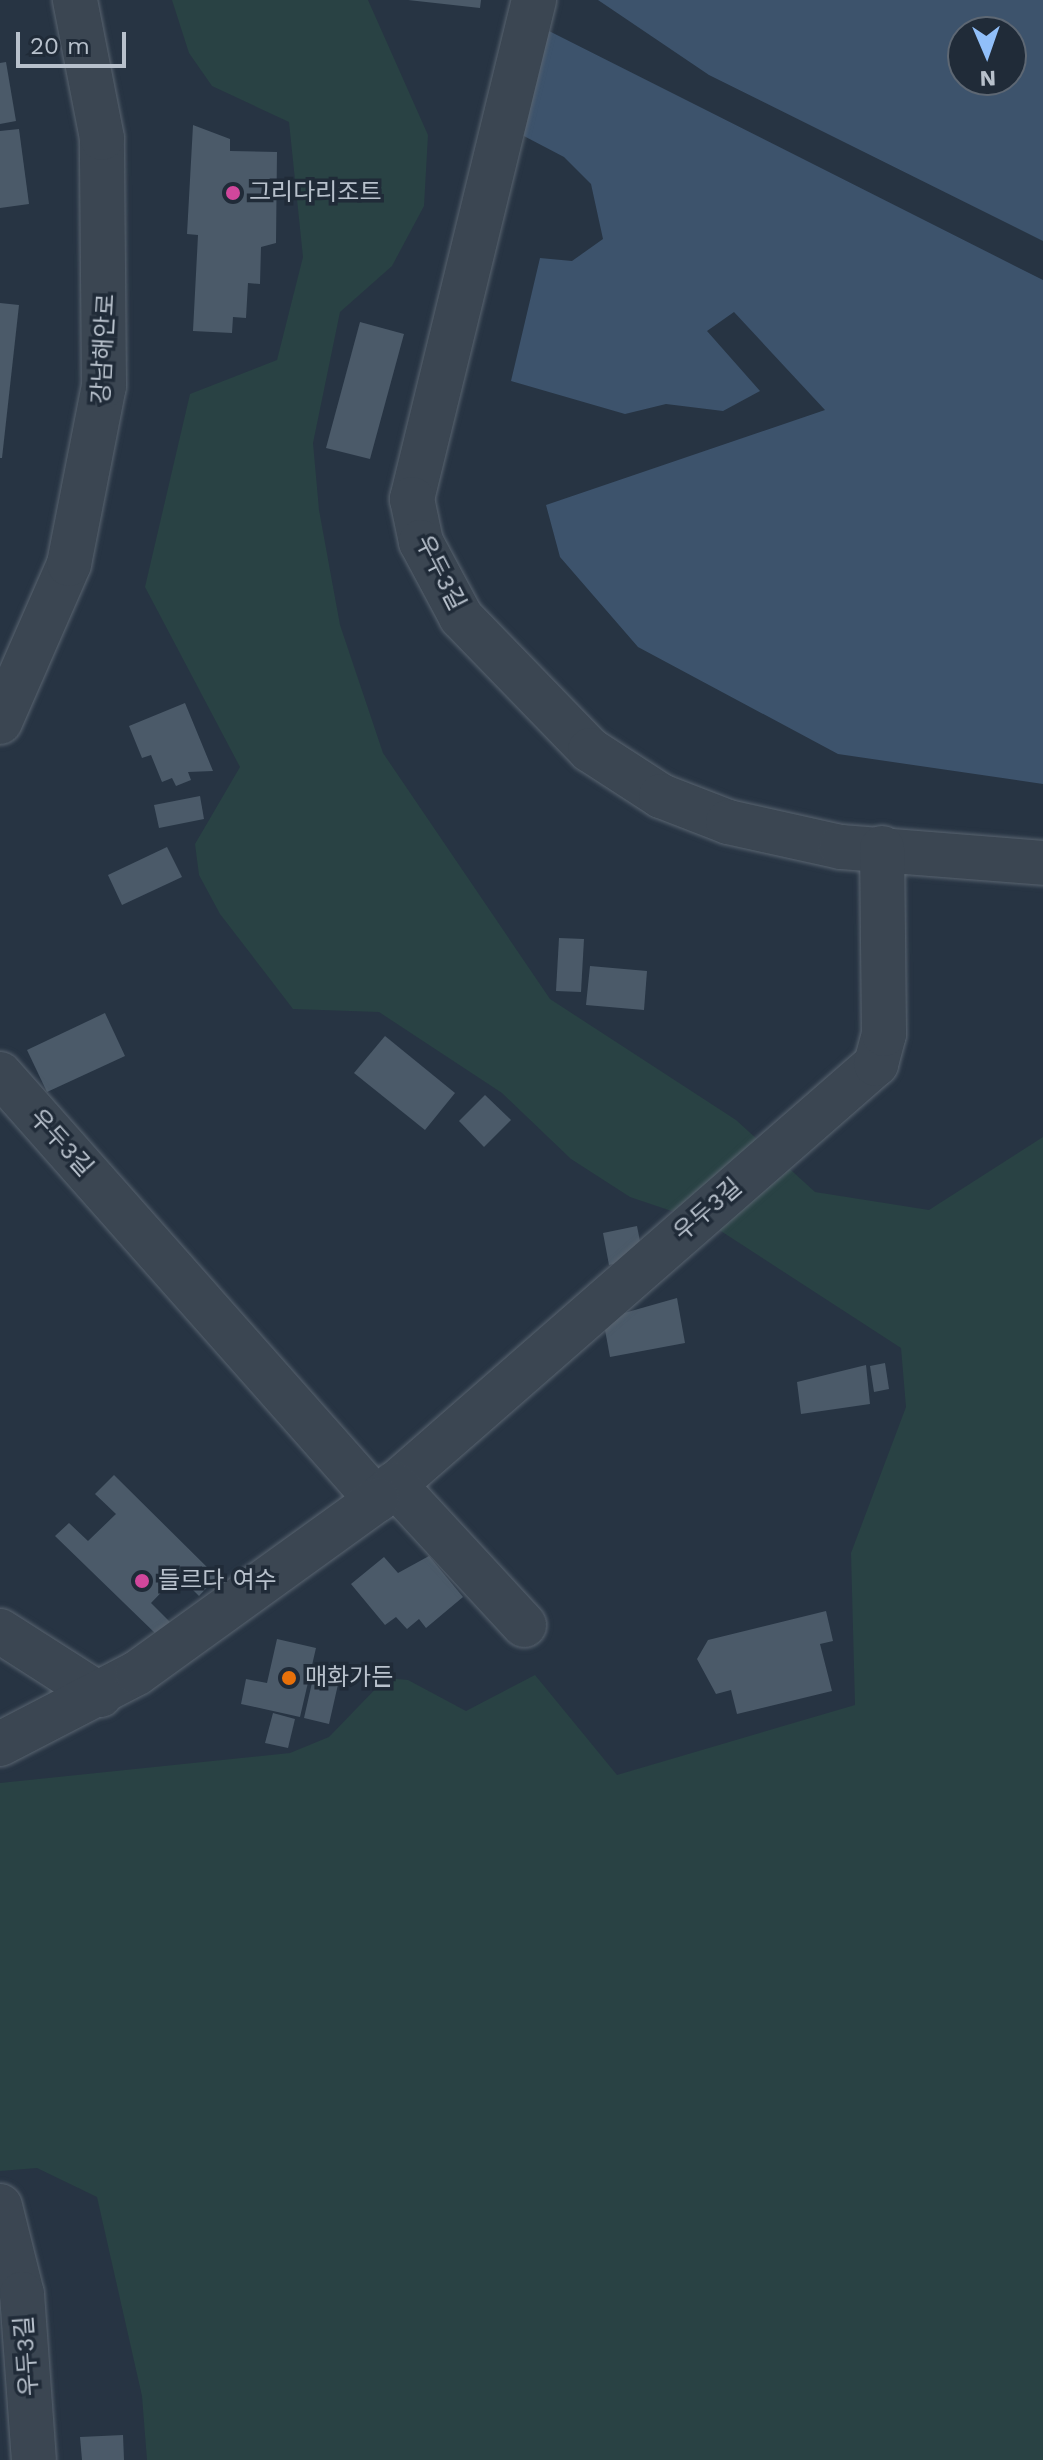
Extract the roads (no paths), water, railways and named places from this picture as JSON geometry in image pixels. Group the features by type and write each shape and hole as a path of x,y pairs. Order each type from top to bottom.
{"street":[{"name":"강남해안로","path":"6,696 69,564 104,386 105,176 75,0"},
{"name":"우두3길","path":"534,0 412,499 421,542 461,617 590,750 626,776 728,822 841,847 1043,863"},
{"name":"우두3길","path":"0,1744 100,1695 244,1601 386,1492 876,1064 884,1034 882,848"},
{"name":"우두3길","path":"0,1074 386,1492"},
{"path":"386,1492 524,1625"},
{"path":"0,1631 100,1695"},
{"name":"우두3길","path":"0,2206 22,2294 34,2460"}],"water":[{"path":"598,0 1043,0 1043,241 709,75"},
{"path":"549,31 1043,280 1043,784 838,754 638,647 560,557 546,505 825,410 734,312 707,331 760,391 723,411 666,404 625,414 511,381 540,258 572,261 603,239 591,184 564,157 522,135"}],"place":[{"name":"그리다리조트","path":"233,193"},
{"name":"들르다 여수","path":"142,1581"},
{"name":"매화가든","path":"289,1678"}]}
